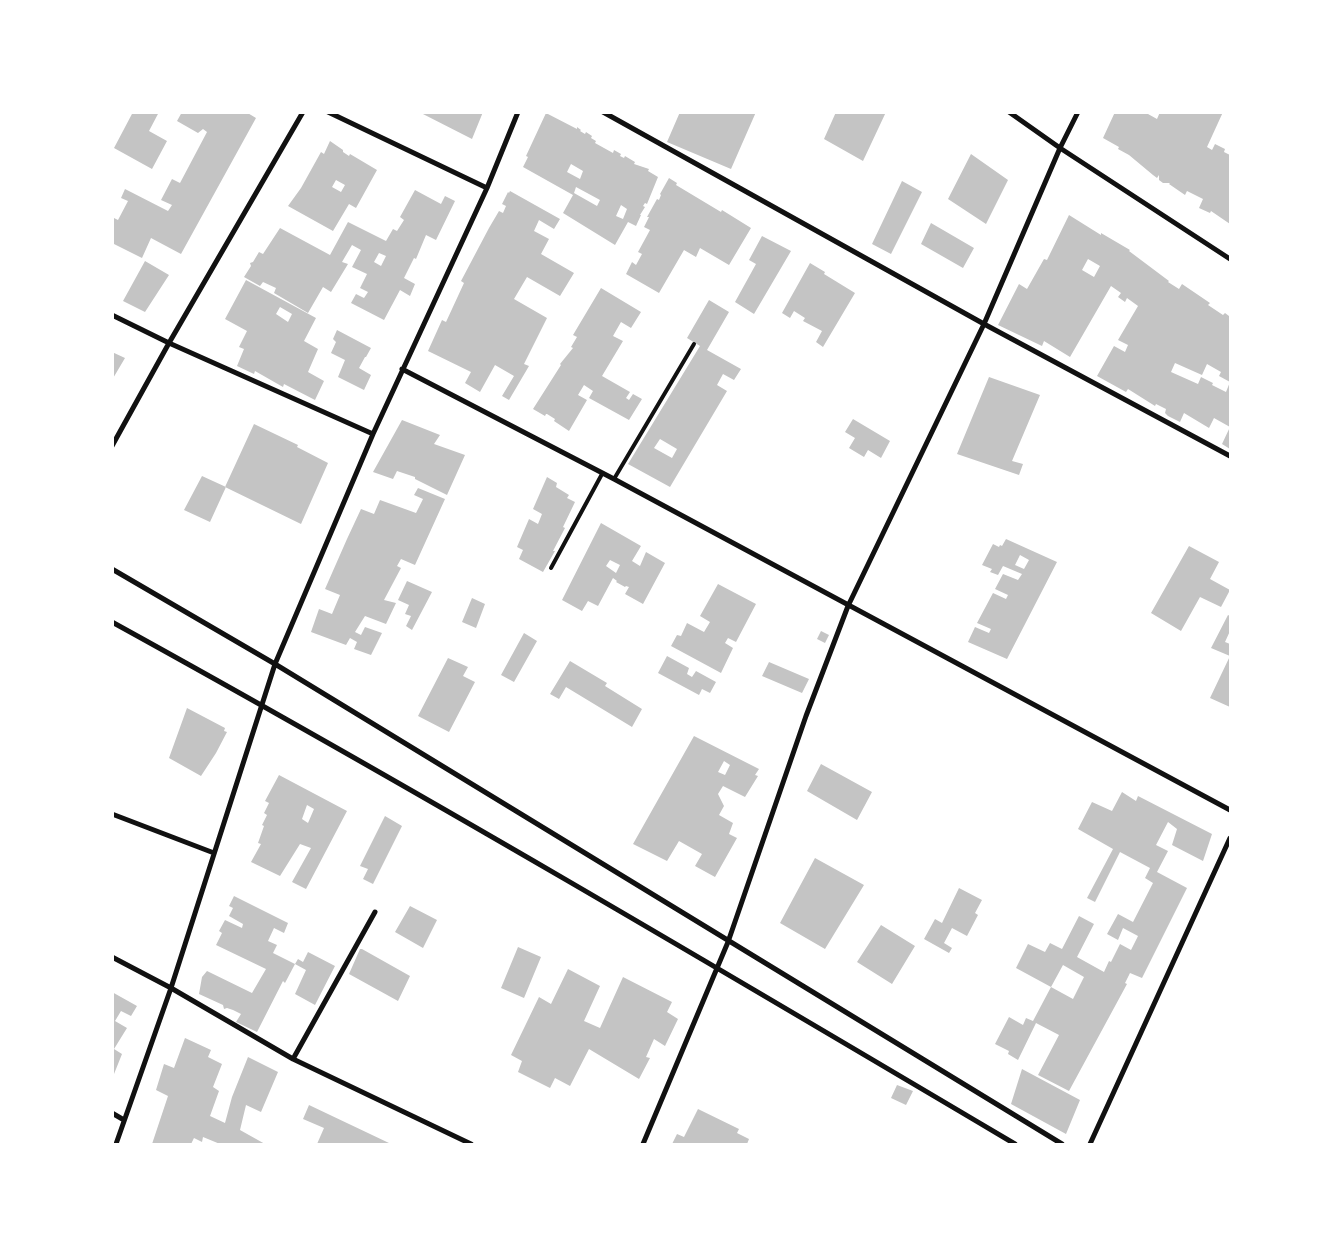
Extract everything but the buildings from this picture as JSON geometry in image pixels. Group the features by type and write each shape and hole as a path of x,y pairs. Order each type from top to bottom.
{"street":[{"path":"112,446 168,343 303,112"},
{"path":"328,112 487,188"},
{"path":"116,1144 171,988 275,664 402,368 487,188 518,112"},
{"path":"603,112 984,324 1230,456"},
{"path":"1009,112 1060,148 1230,259"},
{"path":"643,1144 728,942 806,716 848,606 984,324 1060,148 1078,112"},
{"path":"112,315 168,343 373,434"},
{"path":"402,368 614,479 1230,810"},
{"path":"112,569 275,664 1062,1144"},
{"path":"112,622 263,705 717,968 1015,1144"},
{"path":"112,814 214,853"},
{"path":"1090,1144 1230,838"},
{"path":"292,1059 375,912"},
{"path":"112,957 171,988 292,1059 471,1144"},
{"path":"112,1113 124,1120"}],"lane":[{"path":"614,479 694,344"},
{"path":"551,568 602,474"}]}
